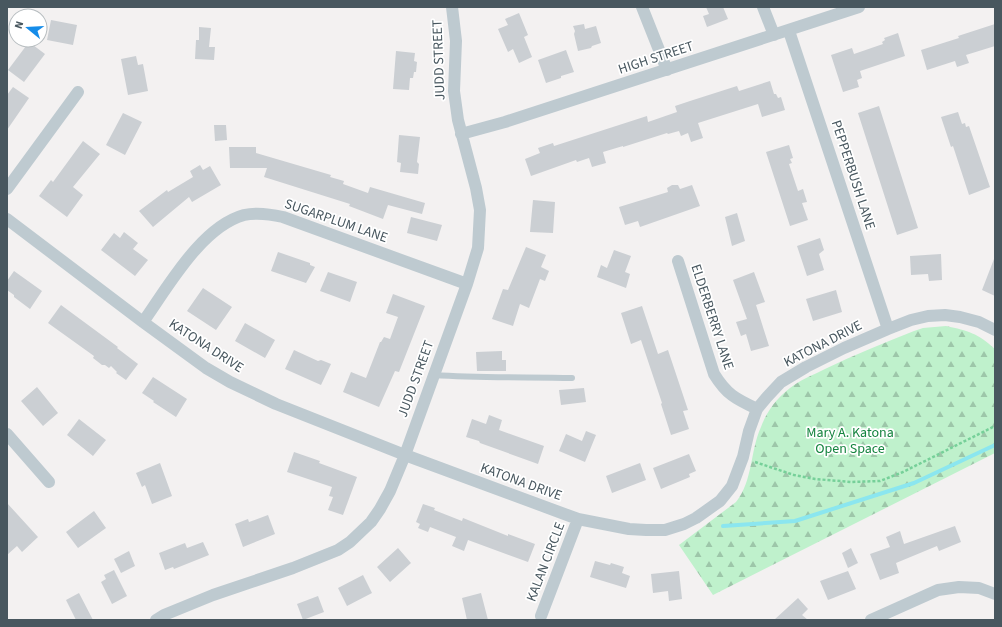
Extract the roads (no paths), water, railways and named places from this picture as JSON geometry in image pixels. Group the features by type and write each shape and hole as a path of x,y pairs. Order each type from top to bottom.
{"street":[{"name":"JUDD STREET","path":"156,620 164,615 212,595 293,568 338,550 350,542 371,522 380,510 390,491 405,455 467,284 478,248 480,210 462,134 454,91 456,42 452,7"},
{"path":"642,7 667,70"},
{"path":"763,7 774,35"},
{"name":"HIGH STREET","path":"462,134 505,122 859,7"},
{"name":"PEPPERBUSH LANE","path":"789,31 888,329"},
{"path":"7,188 78,92"},
{"name":"SUGARPLUM LANE","path":"143,322 196,248 210,234 227,223 243,216 255,213 283,217 467,284"},
{"name":"KATONA DRIVE","path":"7,219 143,322 206,368 230,382 276,404 405,455 578,519 629,529 665,530 684,524 696,518 720,500 732,486 743,457 749,431 757,409 782,382 806,367 844,348 888,329 928,316 945,315 979,322 995,330"},
{"name":"ELDERBERRY LANE","path":"678,261 714,374 721,386 729,395 757,409"},
{"path":"7,434 49,482"},
{"name":"KALAN CIRCLE","path":"541,616 578,519"},
{"path":"870,620 938,590 959,587 979,588 995,594"}],"lane":[{"path":"434,375 572,378"}],"waterway":[{"path":"723,526 795,521 914,483 995,445"}],"park label":[{"name":"Mary A. Katona Open Space","path":"850,442"}]}
